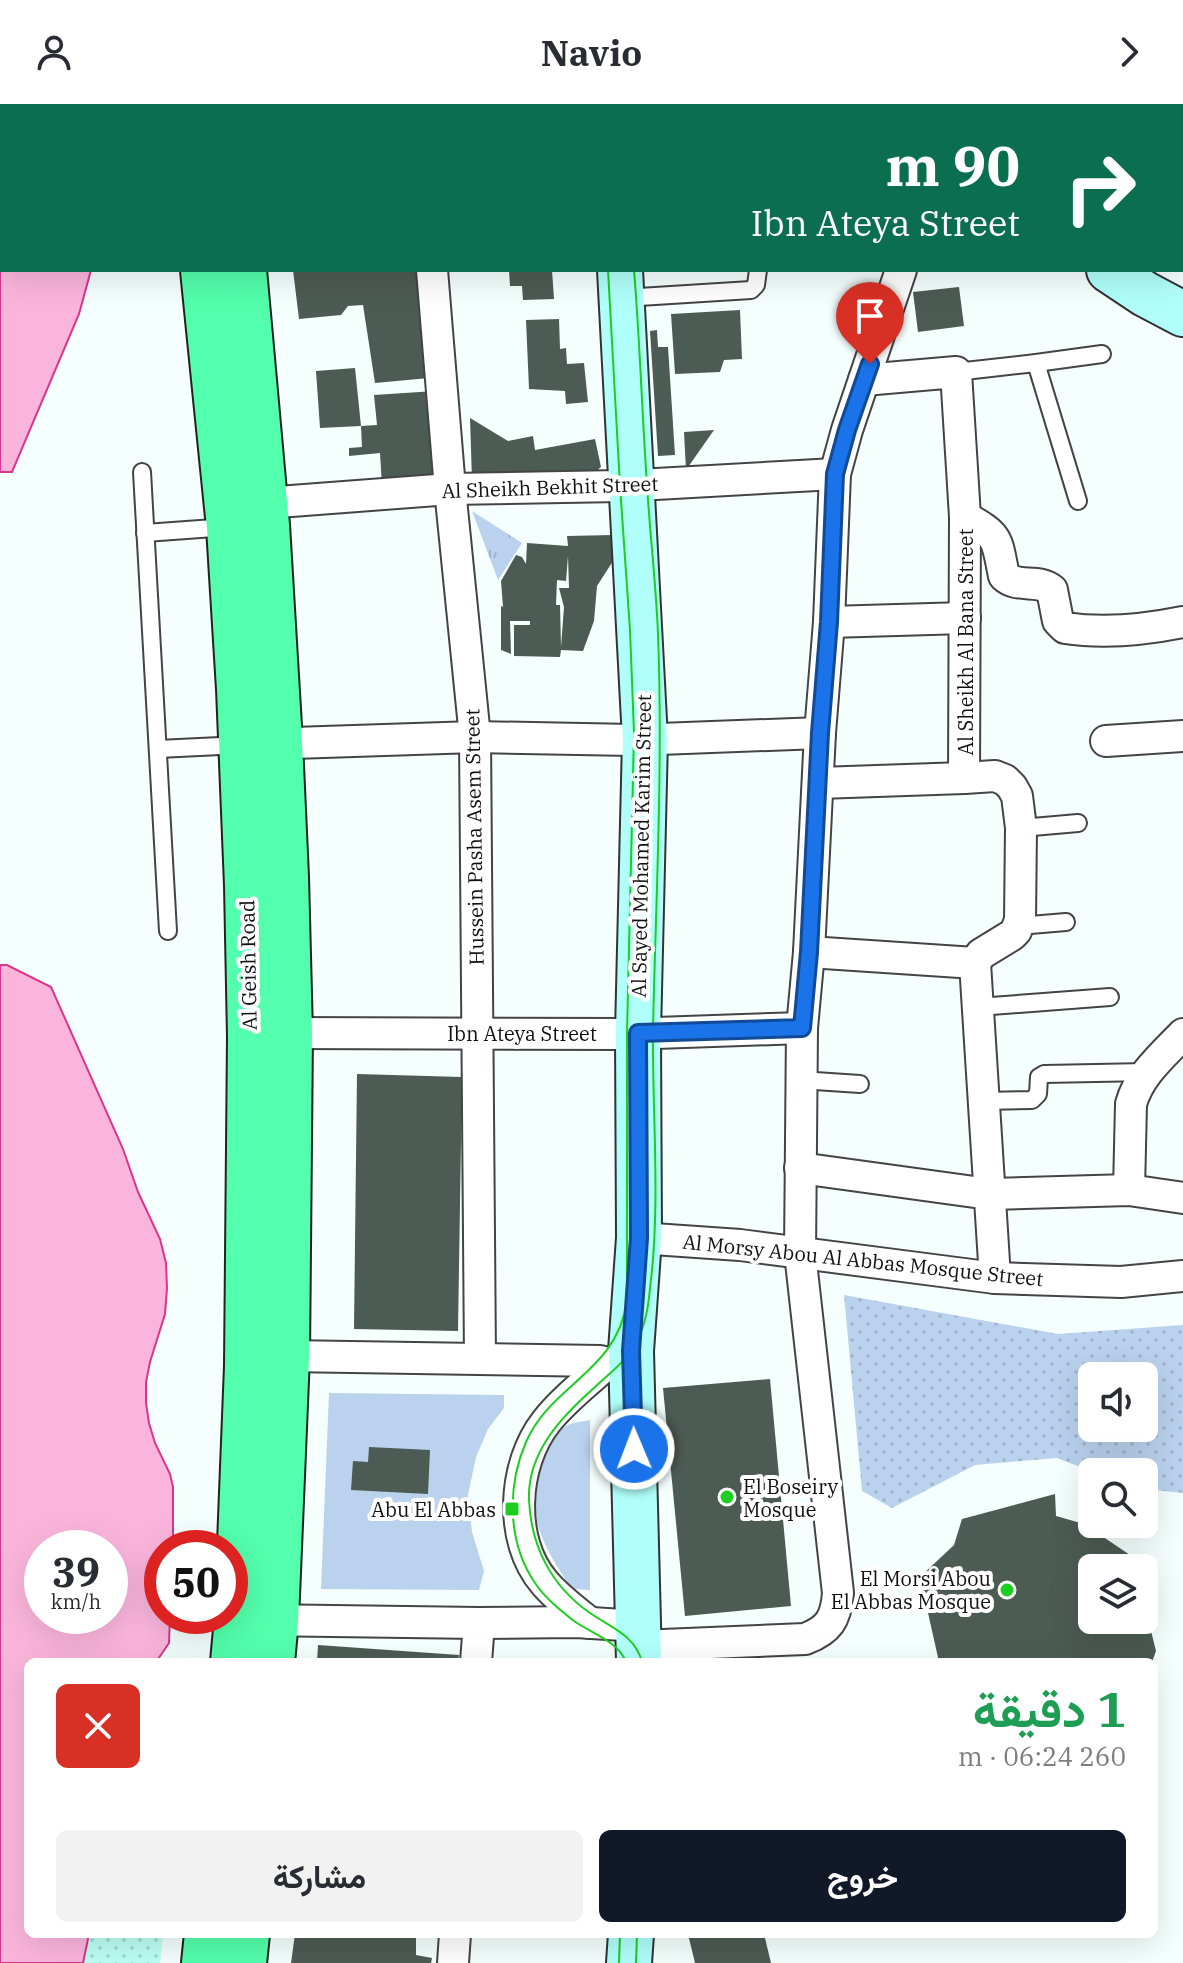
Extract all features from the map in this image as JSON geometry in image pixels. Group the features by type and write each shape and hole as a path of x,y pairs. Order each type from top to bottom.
{"highway":[{"name":"Al Geish Road","path":"203,272 251,521"},
{"name":"Al Geish Road","path":"237,1658 262,1634 287,1356 290,1033 261,744 244,272"},
{"name":"Al Geish Road","path":"261,744 247,885 250,1053 247,1366 262,1634"},
{"path":"204,1963 207,1938"},
{"path":"244,1963 247,1938"}],"main road":[{"path":"1112,272 1183,314"},
{"name":"Al Sayed Mohamed Karim Street","path":"621,284 645,739 638,1033 639,1238 631,1351 620,1362 639,1645"},
{"path":"629,1963 631,1938"}],"street":[{"name":"Hussein Pasha Asem Street","path":"432,272 475,737 480,1359"},
{"path":"620,1362 563,1403 545,1423 530,1448 522,1475 520,1527 542,1581 590,1623 639,1645 805,1639 819,1633 830,1623 837,1609 838,1593 800,1253 800,1080 829,622 835,474 900,272"},
{"path":"864,380 956,372"},
{"name":"Al Sheikh Al Bana Street","path":"956,372 965,517 964,778 995,776 1005,780 1017,796 1021,828 1018,926"},
{"name":"Al Sheikh Bekhit Street","path":"251,521 450,489 630,486 835,474"},
{"path":"965,517 987,529 995,538 1006,579 1013,583 1041,584 1052,590 1058,621 1065,628 1108,632 1183,622"},
{"path":"829,622 965,618"},
{"path":"261,744 475,737 645,739 820,733"},
{"path":"1106,741 1183,736"},
{"path":"819,783 964,778"},
{"path":"995,1278 975,963 981,954 1012,935 1018,926"},
{"path":"809,952 975,963"},
{"name":"Ibn Ateya Street","path":"290,1033 638,1033 802,1028"},
{"path":"1129,1190 1131,1104 1134,1093 1147,1072 1183,1034"},
{"path":"800,1168 989,1194 1129,1190 1183,1198"},
{"name":"Al Morsy Abou Al Abbas Mosque Street","path":"639,1238 740,1245 995,1278 1121,1282 1183,1276"},
{"path":"287,1356 620,1362"},
{"path":"262,1634 479,1623 590,1623"},
{"path":"476,1658 479,1623"},
{"path":"453,1963 455,1938"}],"lane":[{"path":"621,284 636,296 751,290 756,285 758,272"},
{"path":"956,372 1102,354"},
{"path":"1036,363 1078,501"},
{"path":"142,472 168,931"},
{"path":"145,533 251,521"},
{"path":"158,749 261,744"},
{"path":"1021,828 1078,823"},
{"path":"1018,926 1066,922"},
{"path":"978,1007 1110,997"},
{"path":"984,1101 1032,1100 1038,1094 1039,1077 1044,1074 1147,1072"},
{"path":"800,1080 860,1084"}],"green space":[{"path":"472,511 522,543 498,580"},
{"path":"844,1295 1058,1334 1183,1325 1183,1493 1158,1490 1158,1458 1078,1458 1078,1466 1057,1458 975,1465 892,1508 862,1491"},
{"path":"329,1393 504,1395 504,1408 488,1429 476,1457 468,1495 472,1532 484,1571 479,1590 321,1589"},
{"path":"590,1420 590,1590 572,1589 558,1568 539,1529 536,1504 544,1459 557,1434 566,1426"}],"sand":[{"path":"88,1938 163,1938 160,1963 83,1963"}],"shaded area":[{"path":"0,272 90,272 79,314 12,472 0,472"},
{"path":"0,965 7,965 51,987 123,1149 138,1192 160,1239 166,1263 165,1314 150,1362 146,1403 155,1443 173,1487 173,1530 144,1530 144,1634 169,1634 169,1643 159,1658 24,1658 24,1938 88,1938 83,1963 0,1963"}],"building":[{"path":"293,272 421,272 429,378 375,383 363,305 348,306 341,315 299,319"},
{"path":"509,272 552,272 554,299 523,300 522,286 510,286"},
{"path":"959,287 964,326 918,332 913,292"},
{"path":"740,310 742,359 724,360 720,372 675,374 671,314"},
{"path":"559,319 560,349 566,348 567,364 584,363 588,402 566,404 565,391 529,389 526,320"},
{"path":"657,330 658,347 668,347 675,455 658,456 650,331"},
{"path":"355,368 361,426 320,428 316,371"},
{"path":"435,391 442,482 382,486 380,453 349,456 349,448 362,447 361,426 377,425 374,395"},
{"path":"470,418 508,441 533,436 535,450 595,439 601,467 589,477 472,480"},
{"path":"714,430 686,470 684,432"},
{"path":"613,535 613,561 597,586 594,621 583,651 561,650 560,657 514,656 514,625 530,625 530,621 510,621 511,654 501,650 501,581 516,555 522,557 526,564 527,543 568,546 567,536","holes":["568,556 569,588 559,588 564,607 561,647 560,605 556,605 557,580 566,581"]},
{"path":"357,1074 462,1077 458,1331 354,1329"},
{"name":"El Boseiry Mosque","path":"770,1379 791,1606 685,1616 663,1388"},
{"path":"369,1447 430,1450 428,1494 351,1490 353,1461 368,1462"},
{"name":"El Morsi Abou El Abbas Mosque","path":"1055,1494 1056,1516 1078,1522 1078,1538 1105,1538 1129,1554 1078,1554 1078,1634 1152,1634 1156,1651 1153,1658 938,1658 920,1577 954,1545 962,1519"},
{"path":"318,1645 459,1655 459,1658 317,1658"},
{"path":"294,1938 416,1938 416,1955 432,1958 431,1963 291,1963"},
{"path":"689,1938 765,1938 771,1963 695,1963"}],"tram line":[{"path":"608,272 634,733 627,1034 627,1301 621,1325 611,1345 551,1405 526,1442 515,1477 513,1514 519,1550 539,1588 574,1621 611,1643 624,1658"},
{"path":"634,272 657,615 660,732 653,1028 656,1191 653,1256 647,1313 635,1344 623,1361 570,1411 548,1437 534,1467 529,1500 539,1549 554,1578 576,1602 628,1638 641,1658"},
{"path":"619,1963 620,1938"},
{"path":"636,1963 637,1938"}],"place":[{"name":"El Boseiry Mosque","path":"727,1497"},
{"name":"Abu El Abbas","path":"512,1509"},
{"name":"El Morsi Abou El Abbas Mosque","path":"1007,1590"}],"route":[{"path":"634,1449 631,1351 639,1238 638,1033 802,1028 829,622 835,474 870,364"}]}
